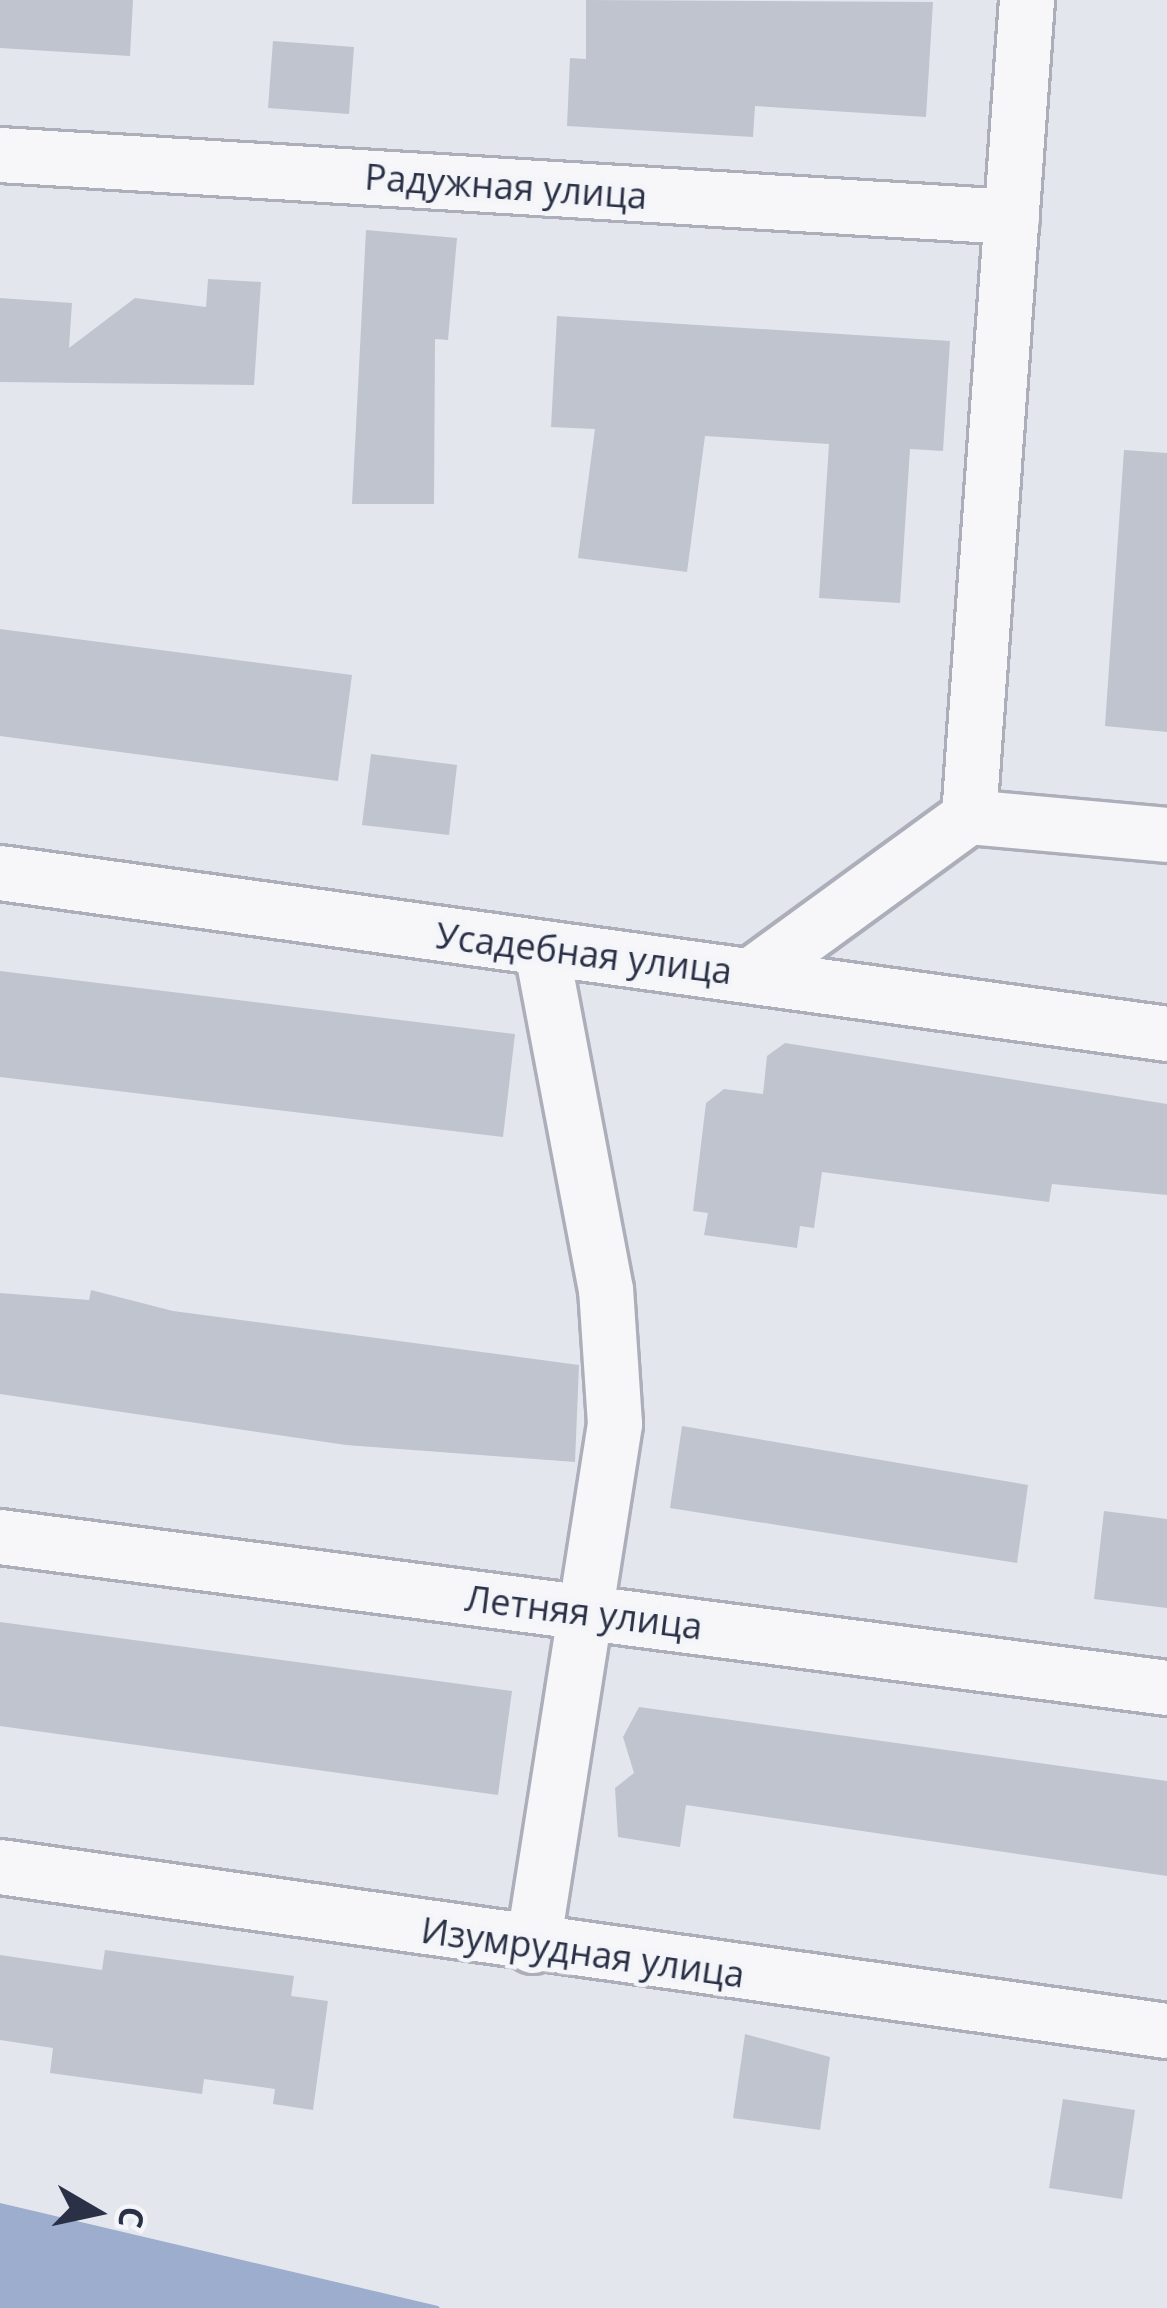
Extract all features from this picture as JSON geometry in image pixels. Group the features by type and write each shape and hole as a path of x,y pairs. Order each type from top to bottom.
{"street":[{"path":"969,817 1027,0"},
{"name":"Радужная улица","path":"0,155 1012,217"},
{"path":"754,974 969,817 1167,835"},
{"name":"Усадебная улица","path":"0,873 542,952 754,974 1167,1034"},
{"path":"533,1946 615,1424 606,1290 542,952"},
{"name":"Летняя улица","path":"0,1537 1167,1688"},
{"name":"Изумрудная улица","path":"0,1867 533,1946 1167,2031"}],"water":[{"path":"0,2203 438,2306 440,2308 0,2308"}],"building":[{"path":"0,0 133,0 130,56 0,48"},
{"path":"586,0 933,2 926,117 755,106 753,137 567,126 570,58 586,59"},
{"path":"273,41 354,47 349,114 268,108"},
{"path":"366,230 457,238 448,340 435,339 434,504 352,504"},
{"path":"208,279 261,282 254,385 0,382 0,298 72,303 69,348 135,298 206,307"},
{"path":"557,316 950,341 943,451 910,449 900,603 819,598 829,444 705,436 687,572 578,558 595,429 551,427"},
{"path":"1124,450 1167,453 1167,732 1105,726"},
{"path":"0,629 352,675 338,781 0,736"},
{"path":"371,754 457,765 449,835 362,825"},
{"path":"0,971 515,1034 503,1137 0,1077"},
{"path":"785,1043 1167,1104 1167,1195 1052,1184 1049,1202 822,1172 814,1228 800,1226 797,1248 704,1235 708,1213 693,1211 706,1103 724,1089 763,1094 767,1056"},
{"path":"91,1290 173,1311 579,1365 575,1462 346,1445 0,1394 0,1293 89,1300"},
{"path":"682,1426 1028,1485 1017,1563 670,1508"},
{"path":"1104,1511 1167,1519 1167,1608 1094,1599"},
{"path":"0,1622 512,1691 498,1795 0,1726"},
{"path":"639,1707 1167,1781 1167,1876 686,1805 680,1847 618,1837 615,1788 634,1773 623,1737"},
{"path":"105,1950 294,1976 291,1996 328,2001 313,2110 273,2104 275,2089 204,2079 202,2094 50,2073 53,2048 0,2040 0,1955 102,1970"},
{"path":"745,2034 830,2057 820,2130 733,2118"},
{"path":"1063,2099 1135,2110 1122,2199 1049,2188"}]}
